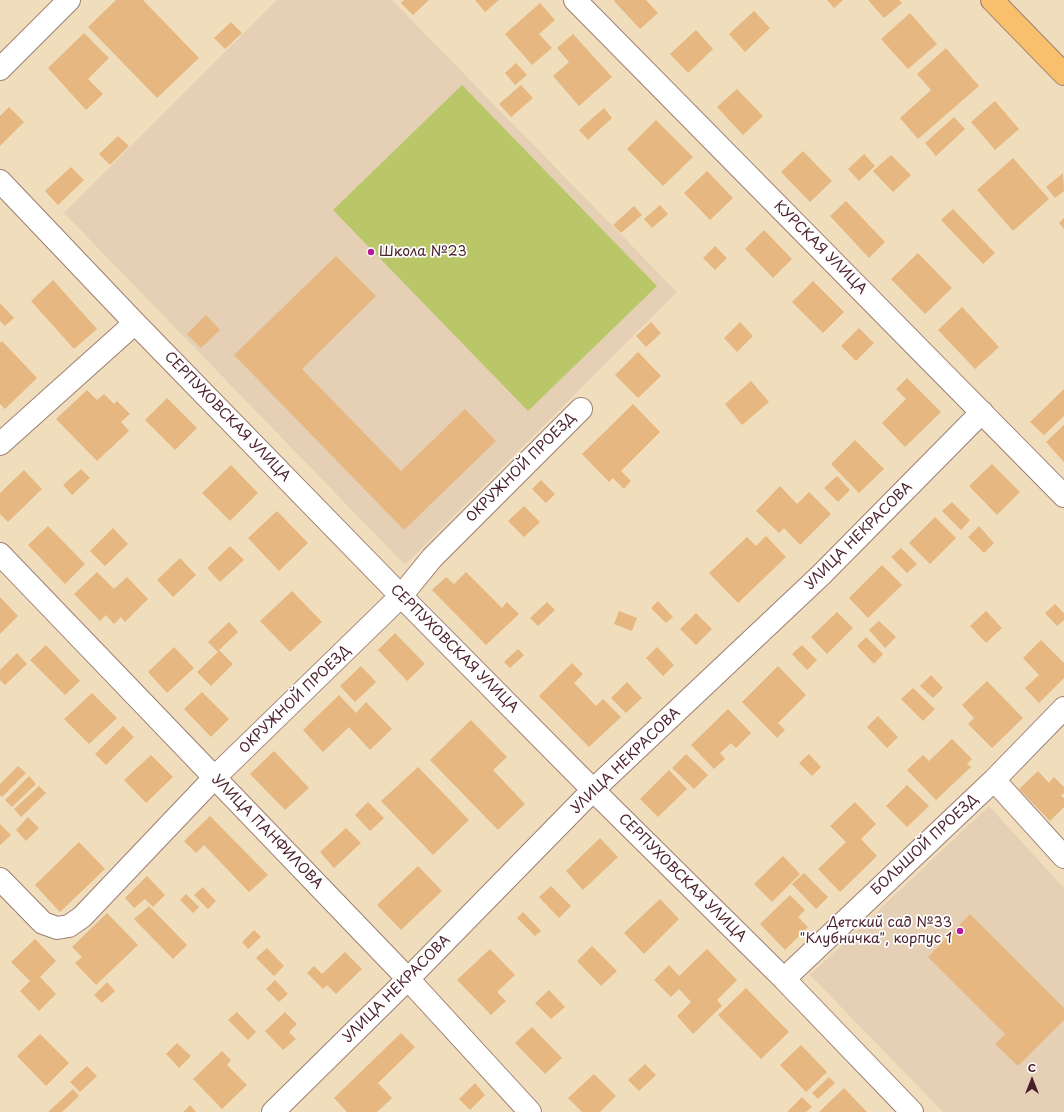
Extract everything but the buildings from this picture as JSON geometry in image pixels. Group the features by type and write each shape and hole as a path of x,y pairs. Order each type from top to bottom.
{"main road":[{"path":"992,0 1064,74"}],"street":[{"path":"0,69 69,0"},
{"name":"КУРСКАЯ УЛИЦА","path":"575,0 1064,496"},
{"name":"СЕРПУХОВСКАЯ УЛИЦА","path":"0,181 401,596 784,979 912,1112"},
{"path":"0,444 136,323"},
{"name":"ОКРУЖНОЙ ПРОЕЗД","path":"0,879 42,923 57,928 69,926 82,917 215,777 401,596 432,558 581,409"},
{"name":"УЛИЦА НЕКРАСОВА","path":"273,1112 408,979 594,790 822,575 982,412"},
{"name":"УЛИЦА ПАНФИЛОВА","path":"0,554 408,979 530,1112"},
{"name":"БОЛЬШОЙ ПРОЕЗД","path":"784,979 994,780 1064,708"},
{"path":"994,780 1064,857"}],"shaded area":[{"name":"Школа №23","path":"277,0 392,0 677,292 405,565 64,213"},
{"name":"Детский сад №33 \"Клубничка\", корпус 1","path":"989,806 1064,888 1064,1112 943,1112 810,975"}],"green space":[{"path":"462,85 657,286 528,411 333,210"}],"place":[{"name":"Школа №23","path":"371,252"},
{"name":"Детский сад №33 \"Клубничка\", корпус 1","path":"960,931"}]}
